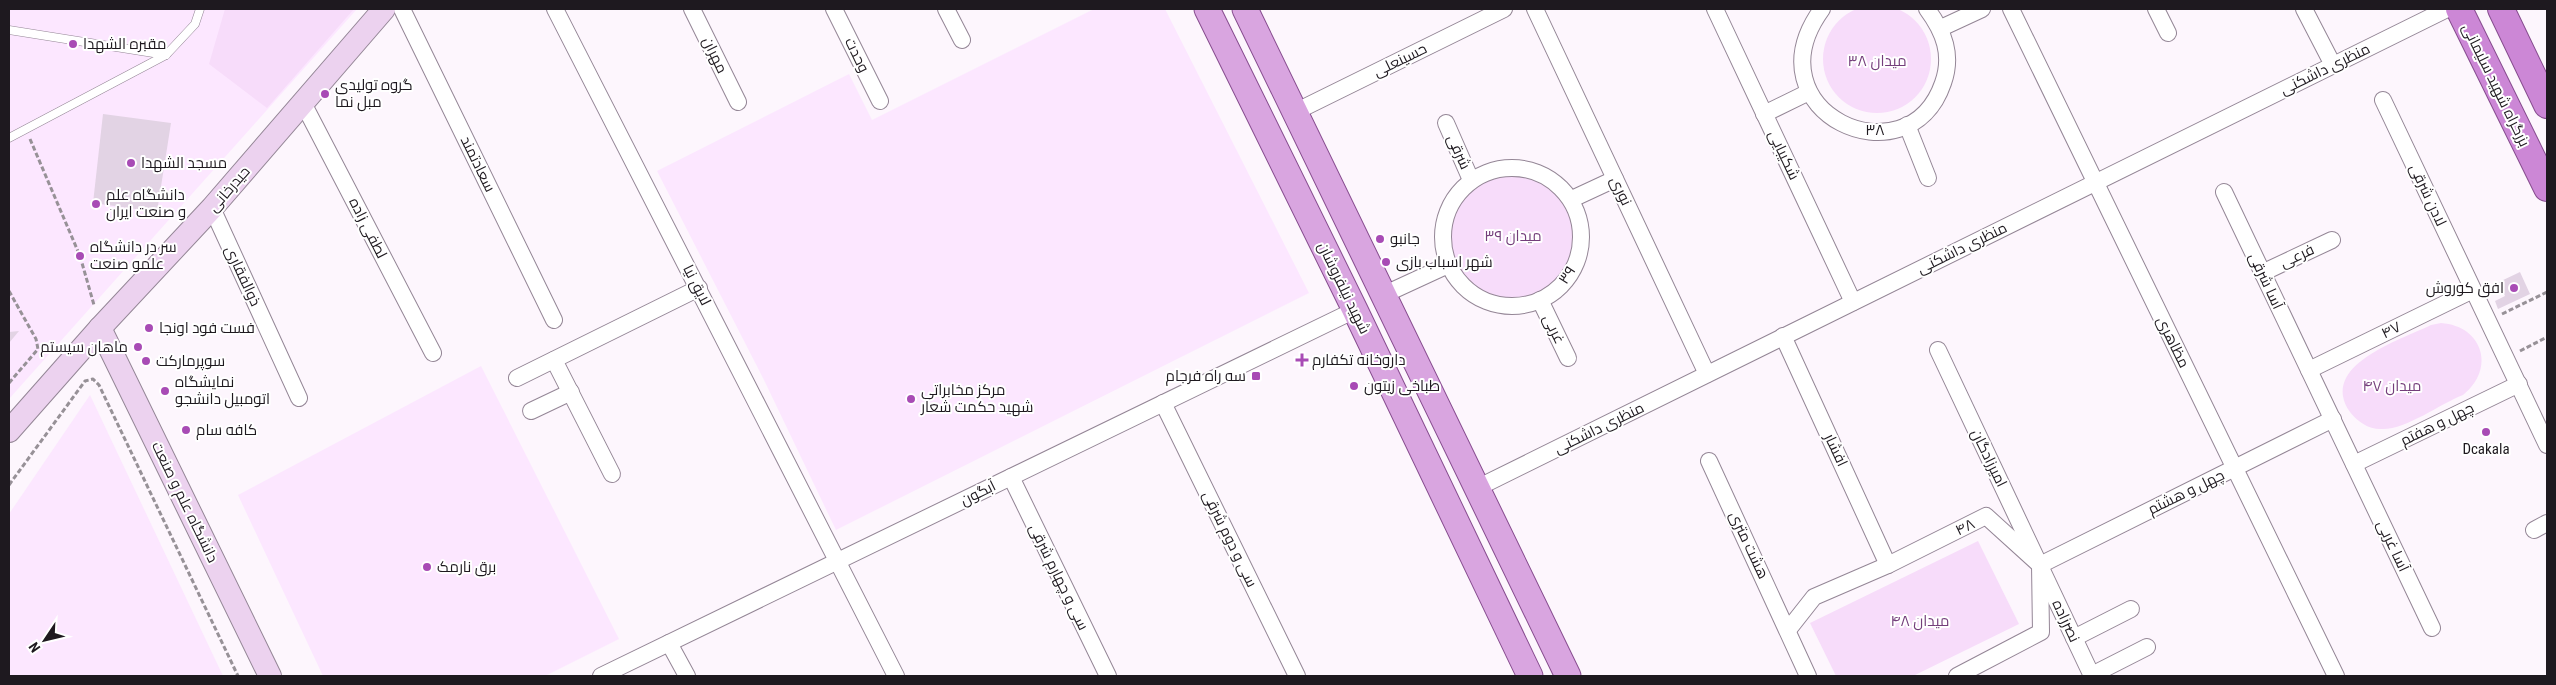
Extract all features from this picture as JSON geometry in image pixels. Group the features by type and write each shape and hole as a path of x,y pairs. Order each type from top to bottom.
{"highway":[{"name":"بزرگراه شهید سلیمانی","path":"2459,9 2547,188"},
{"path":"2501,9 2547,105"}],"main road":[{"name":"حیدرخانی","path":"9,432 100,328 212,208 384,9"},
{"name":"شهید نیلفروشان","path":"1207,9 1355,310 1530,676"},
{"path":"1245,9 1568,676"},
{"path":"1355,310 1383,295"},
{"name":"دانشگاه علم و صنعت","path":"100,328 270,676"}],"street":[{"name":"سعادتمند","path":"402,9 554,320"},
{"name":"لایق نیا","path":"555,9 896,676"},
{"name":"مهران","path":"692,9 738,102"},
{"name":"وحدت","path":"834,9 880,101"},
{"path":"946,9 962,40"},
{"name":"حسینعلی","path":"1295,112 1504,9"},
{"name":"نوری","path":"1535,9 1707,374"},
{"name":"شکیبایی","path":"1715,9 1853,302"},
{"name":"۳۸","path":"1822,9 1809,26 1802,47 1802,70 1809,92 1822,111 1841,124 1863,132 1886,132 1908,125 1926,112 1939,94 1947,73 1947,50 1941,28 1927,9"},
{"path":"1941,28 1982,9"},
{"name":"مظاهری","path":"2010,9 2336,676"},
{"path":"2156,9 2168,33"},
{"path":"2304,9 2333,65"},
{"name":"منظری داشکنی","path":"1477,488 2447,9"},
{"path":"1764,114 1809,92"},
{"name":"لادن شرقی","path":"2384,100 2547,445"},
{"name":"لطفی زاده","path":"303,102 433,353"},
{"name":"شرقی","path":"1446,123 1471,180"},
{"path":"1908,125 1928,178"},
{"name":"۳۹","path":"1511,167 1532,170 1551,180 1572,199 1581,233 1579,254 1571,273 1557,289 1540,300 1519,306 1497,304 1477,297 1460,283 1448,265 1442,242 1444,218 1454,197 1471,180 1497,169 1511,167"},
{"path":"1572,199 1615,179"},
{"name":"آسا شرقی","path":"2224,192 2332,419"},
{"name":"ذوالفقاری","path":"212,208 299,398"},
{"name":"فرعی","path":"2262,273 2332,240"},
{"path":"1383,295 1448,265"},
{"path":"517,378 699,288"},
{"name":"۴۷","path":"2308,370 2473,290"},
{"name":"غربی","path":"1540,300 1568,358"},
{"name":"آبگون","path":"601,676 1355,310"},
{"name":"افشار","path":"1783,336 1888,564"},
{"name":"امیرزادگان","path":"1938,350 2040,565"},
{"path":"554,360 612,474"},
{"name":"چهل و هفتم","path":"2354,464 2519,384"},
{"path":"531,411 571,392"},
{"name":"سی و دوم شرقی","path":"1163,403 1297,676"},
{"name":"چهل و هشتم","path":"2040,565 2332,419"},
{"name":"آسا غربی","path":"2332,419 2432,628"},
{"name":"هشت متری","path":"1709,461 1788,630"},
{"name":"سی و چهارم شرقی","path":"1011,477 1108,676"},
{"name":"۴۸","path":"1788,630 1814,598 1986,516 2040,565"},
{"path":"1958,676 2041,632 2040,565"},
{"name":"نصرزاده","path":"2040,565 2092,676"},
{"path":"2074,638 2131,610"},
{"path":"1788,630 1808,676"},
{"path":"669,643 686,676"},
{"path":"2092,676 2147,647"}],"lane":[{"path":"9,138 166,55 194,24 200,9"},
{"path":"9,30 166,55"}],"path":[{"path":"26,129 80,256 100,328"},
{"path":"9,291 36,339 38,349 9,383"},
{"path":"2488,321 2547,292"},
{"path":"2506,358 2547,337"},
{"path":"9,484 85,381 93,378 99,385 238,676"}],"shaded area":[{"name":"دانشگاه علم و صنعت ایران","path":"9,9 357,9 9,399"},
{"path":"1094,9 1165,9 1309,293 836,530 764,380 657,171 849,74 872,120"},
{"name":"برق نارمک","path":"481,366 619,639 545,676 323,676 238,495"},
{"path":"90,395 223,676 9,676 9,514"}],"green space":[{"name":"میدان ۳۸","path":"1877,5 1898,9 1915,21 1927,38 1931,59 1927,80 1915,97 1898,109 1877,113 1856,109 1839,97 1827,80 1823,59 1827,38 1839,21 1856,9"},
{"path":"225,9 354,9 267,108 209,64"},
{"name":"میدان ۳۹","path":"1511,167 1551,180 1577,219 1579,254 1540,300 1497,304 1448,265 1454,197"},
{"name":"میدان ۴۷","path":"2441,323 2455,326 2467,332 2475,340 2480,350 2482,362 2473,385 2463,395 2413,421 2383,429 2364,425 2350,412 2343,395 2345,381 2354,368 2367,356 2384,347 2431,325"},
{"name":"میدان ۴۸","path":"1978,541 2019,624 1913,676 1836,676 1810,623"}],"building":[{"name":"مسجد الشهدا","path":"103,114 171,123 157,212 93,203"},
{"name":"افق کوروش","path":"2520,272 2530,294 2498,309 2495,301 2505,296 2499,282"},
{"path":"19,331 9,343 9,332"}],"place":[{"name":"مقبره الشهدا","path":"73,44"},
{"name":"گروه تولیدی مبل نما","path":"325,94"},
{"name":"مسجد الشهدا","path":"131,163"},
{"name":"دانشگاه علم و صنعت ایران","path":"96,204"},
{"name":"جانبو","path":"1380,239"},
{"name":"سر در دانشگاه علمو صنعت","path":"80,256"},
{"name":"شهر اسباب بازی","path":"1386,262"},
{"name":"افق کوروش","path":"2514,288"},
{"name":"فست فود اونجا","path":"149,328"},
{"name":"ماهان سیستم","path":"138,347"},
{"name":"داروخانه تکفارم","path":"1302,360"},
{"name":"سوپرمارکت","path":"146,361"},
{"name":"سه راه فرجام","path":"1256,376"},
{"name":"طباخی زیتون","path":"1354,386"},
{"name":"نمایشگاه اتومبیل دانشجو","path":"165,391"},
{"name":"مرکز مخابراتی شهید حکمت شعار","path":"911,399"},
{"name":"کافه سام","path":"186,430"},
{"name":"Dcakala","path":"2486,432"},
{"name":"برق نارمک","path":"427,567"}]}
